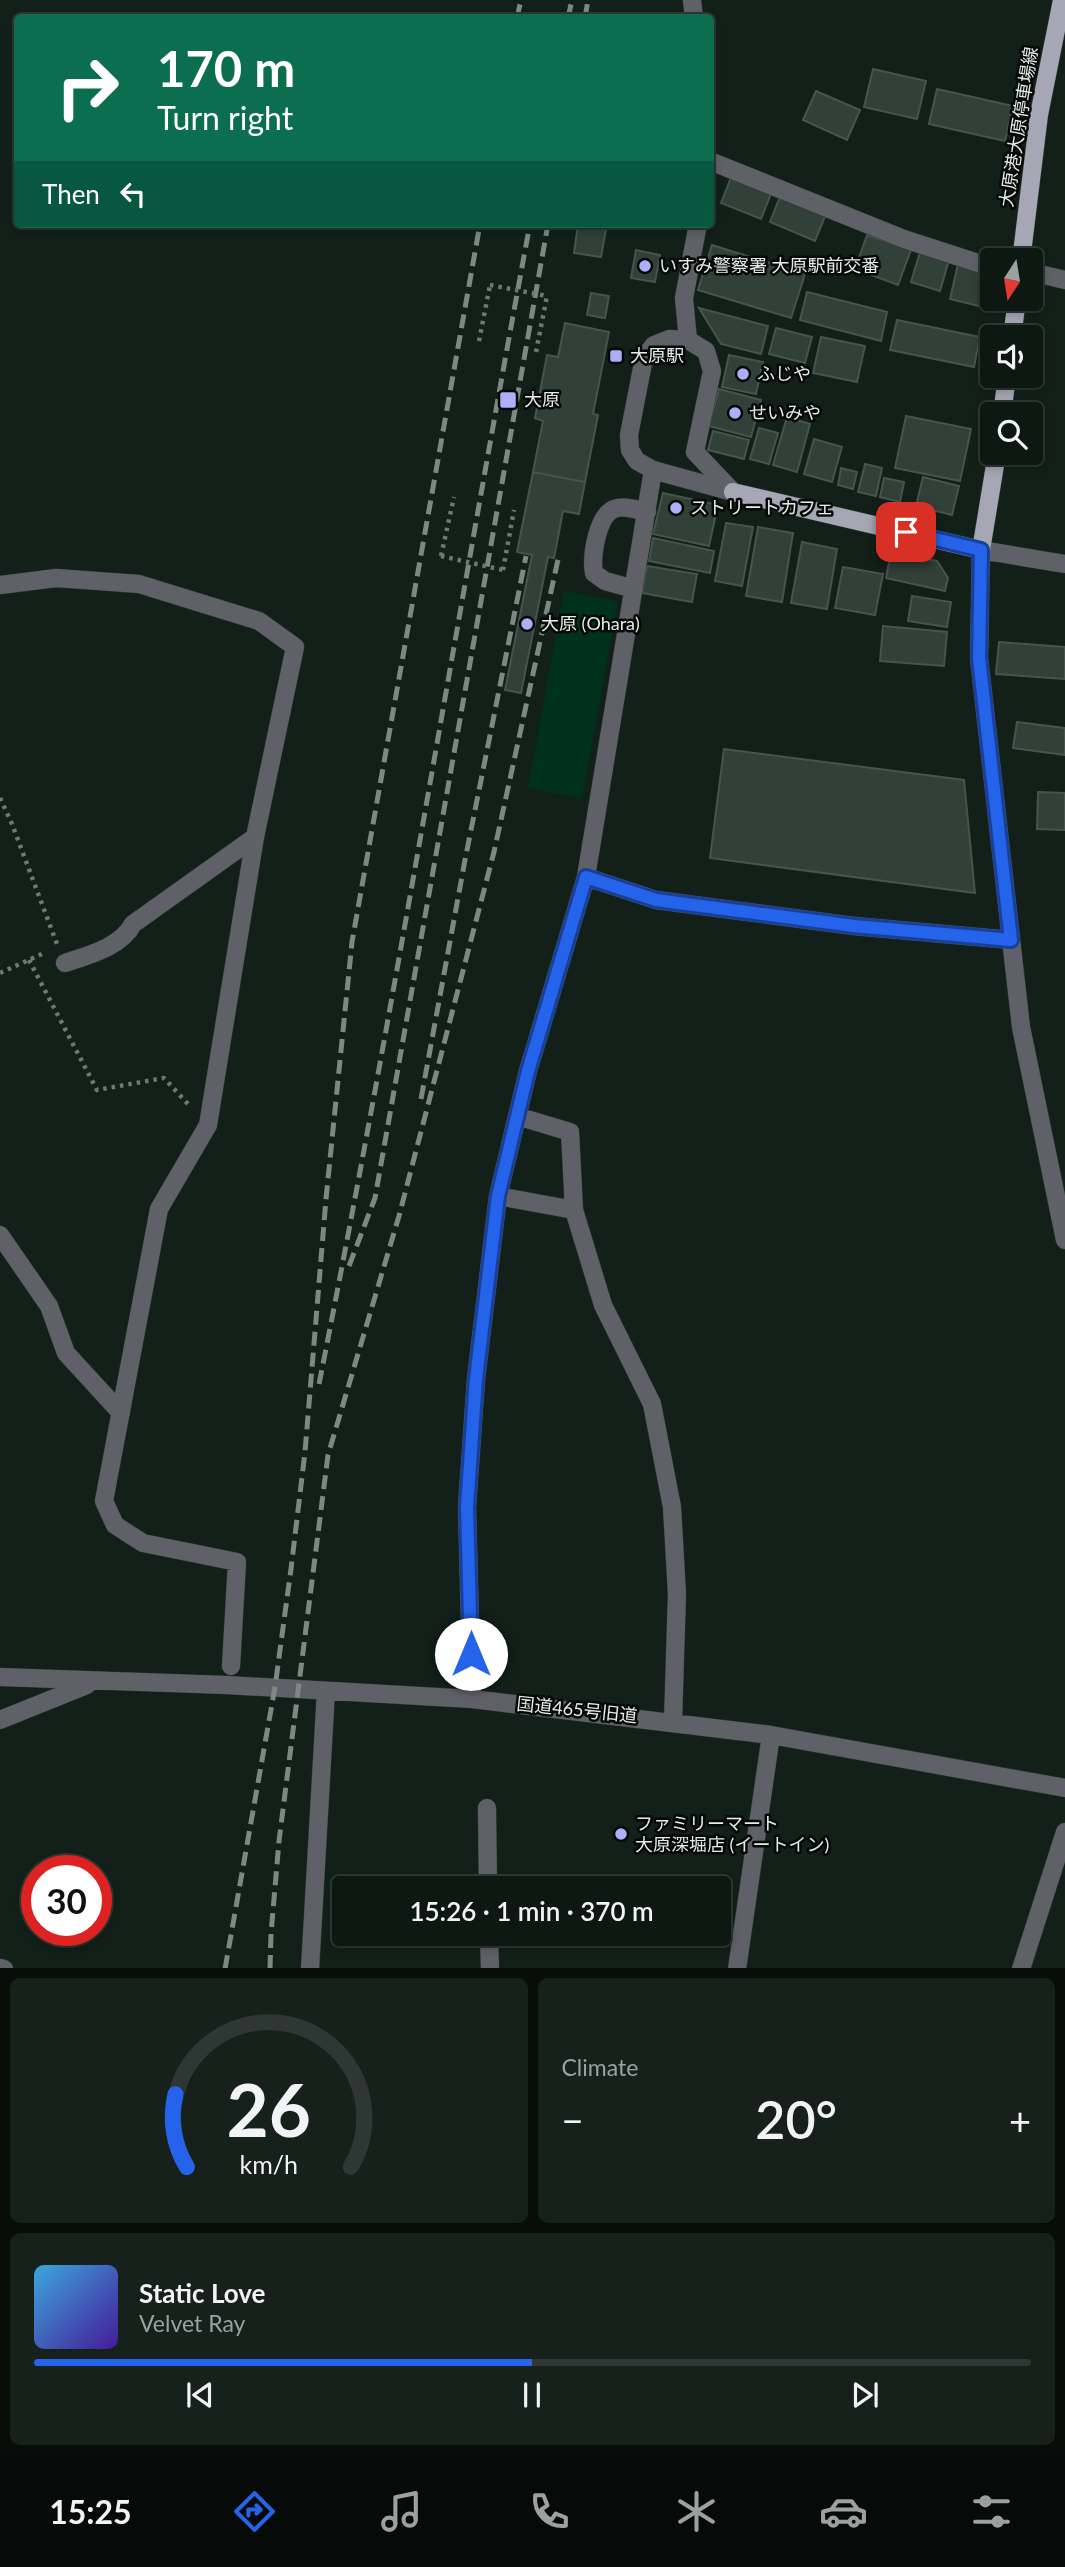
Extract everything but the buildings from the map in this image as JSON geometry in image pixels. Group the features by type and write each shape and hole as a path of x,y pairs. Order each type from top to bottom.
{"main road":[{"name":"大原港大原停車場線","path":"1023,248 1039,115 1062,0"},
{"path":"733,492 981,550 995,465"}],"street":[{"path":"714,163 904,239 980,264"},
{"path":"688,340 684,298 697,228"},
{"path":"1043,275 1065,280"},
{"path":"472,1699 467,1507 476,1379 498,1196 517,1116 586,877 647,512 659,472 695,452 712,370 706,351 688,340 669,339 654,345 644,358 629,435 631,450 637,461 659,472 733,492"},
{"path":"695,452 733,492"},
{"path":"634,589 605,581 594,573 592,562 601,520 611,509 622,507 647,512"},
{"path":"1065,564 981,550 979,658 1021,1027 1065,1240"},
{"path":"0,585 56,578 139,584 259,621 295,646 255,837 208,1125 159,1209 104,1501 115,1525 143,1543 237,1562 231,1666"},
{"path":"65,963 94,953 127,936 133,923 255,837"},
{"path":"586,877 656,900 854,926 1011,940"},
{"path":"517,1116 570,1132 574,1210 603,1305 652,1404 673,1520 677,1594 673,1721"},
{"path":"498,1196 574,1210"},
{"path":"0,1235 49,1306 66,1353 121,1413"},
{"name":"国道465号旧道","path":"0,1677 226,1685 472,1699 673,1721 771,1735 1065,1788"},
{"path":"0,1720 94,1682"},
{"path":"310,1968 326,1691"},
{"path":"737,1968 771,1735"},
{"path":"487,1808 488,1876"},
{"path":"1021,1968 1065,1832"},
{"path":"489,1946 490,1968"}],"path":[{"path":"479,341 490,285 547,296 536,352"},
{"path":"454,497 441,556 503,570 514,510"},
{"path":"0,798 58,946 0,973"},
{"path":"29,960 97,1090 164,1078 208,1125"}],"green space":[{"path":"564,591 618,601 582,798 528,788"}],"railway":[{"path":"518,14 521,0"},
{"path":"569,14 572,0"},
{"path":"586,14 588,0"},
{"path":"225,1968 275,1687 291,1569 305,1452 326,1199 352,942 479,228"},
{"path":"319,1384 374,1094 529,228"},
{"path":"349,1266 375,1198 547,228"},
{"path":"270,1968 279,1841 328,1455 399,1216 494,852 559,555"},
{"path":"421,1099 465,860 526,556"}],"place":[{"name":"いすみ警察署 大原駅前交番","path":"645,266"},
{"name":"大原駅","path":"616,356"},
{"name":"ふじや","path":"743,374"},
{"name":"大原","path":"508,400"},
{"name":"せいみや","path":"735,413"},
{"name":"ストリートカフェ","path":"676,508"},
{"name":"大原 (Ohara)","path":"527,624"},
{"name":"ファミリーマート 大原深堀店 (イートイン)","path":"621,1834"}],"route":[{"path":"471,1654 467,1507 476,1379 498,1196 528,1071 586,877 656,900 854,926 1011,940 979,658 981,550 906,532"}]}
